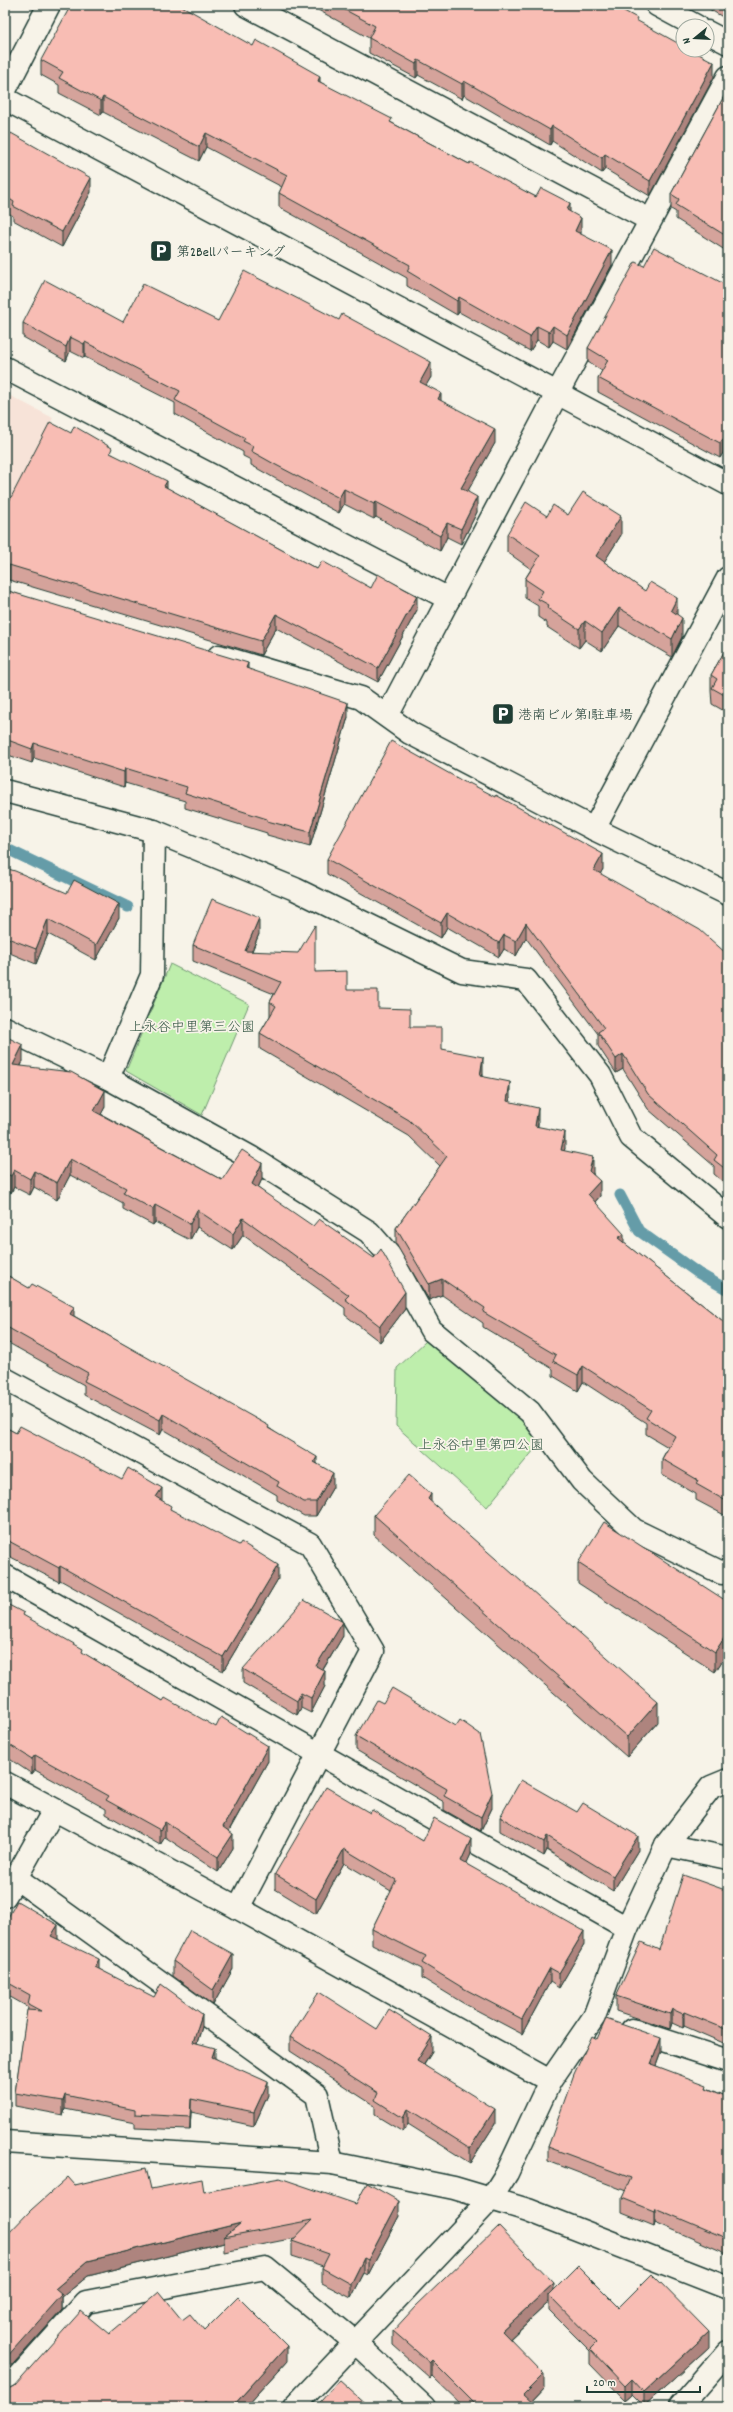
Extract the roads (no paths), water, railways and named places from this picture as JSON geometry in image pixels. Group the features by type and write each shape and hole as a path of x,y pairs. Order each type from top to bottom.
{"street":[{"path":"5,90 49,5"},
{"path":"246,5 650,220"},
{"path":"657,5 681,18"},
{"path":"715,36 728,43"},
{"path":"387,716 558,392 728,77"},
{"path":"5,99 558,392 728,484"},
{"path":"5,368 449,599"},
{"path":"594,829 728,578"},
{"path":"202,651 361,698 410,733 594,829 728,894"},
{"path":"5,791 154,831 296,888 462,971 526,980 600,1075 631,1137 728,1217"},
{"path":"108,1078 152,975 154,831"},
{"path":"5,1028 108,1078 252,1158 369,1232 390,1256 431,1330 530,1412 582,1481 634,1530 722,1573 728,1572"},
{"path":"6,1381 310,1544 374,1651 318,1754 238,1908"},
{"path":"5,1576 627,1928"},
{"path":"294,2407 490,2200 507,2173 550,2081 594,2018 627,1928 666,1845 711,1787 728,1780"},
{"path":"5,1783 238,1908 550,2081"},
{"path":"54,1810 10,1887 317,2095 332,2163"},
{"path":"666,1845 728,1858"},
{"path":"594,2018 728,2061"},
{"path":"5,2142 332,2163 454,2188 490,2200 528,2210 728,2288"},
{"path":"5,2392 86,2302 264,2268 355,2342 424,2407"},
{"path":"680,2407 728,2352"}],"waterway":[{"path":"5,848 128,907"},
{"path":"620,1195 639,1231 698,1273 728,1290"}],"place":[{"name":"第2Bellパーキング","path":"161,251"},
{"name":"港南ビル第1駐車場","path":"503,714"}],"park label":[{"name":"上永谷中里第三公園","path":"192,1026"},
{"name":"上永谷中里第四公園","path":"481,1444"}]}
